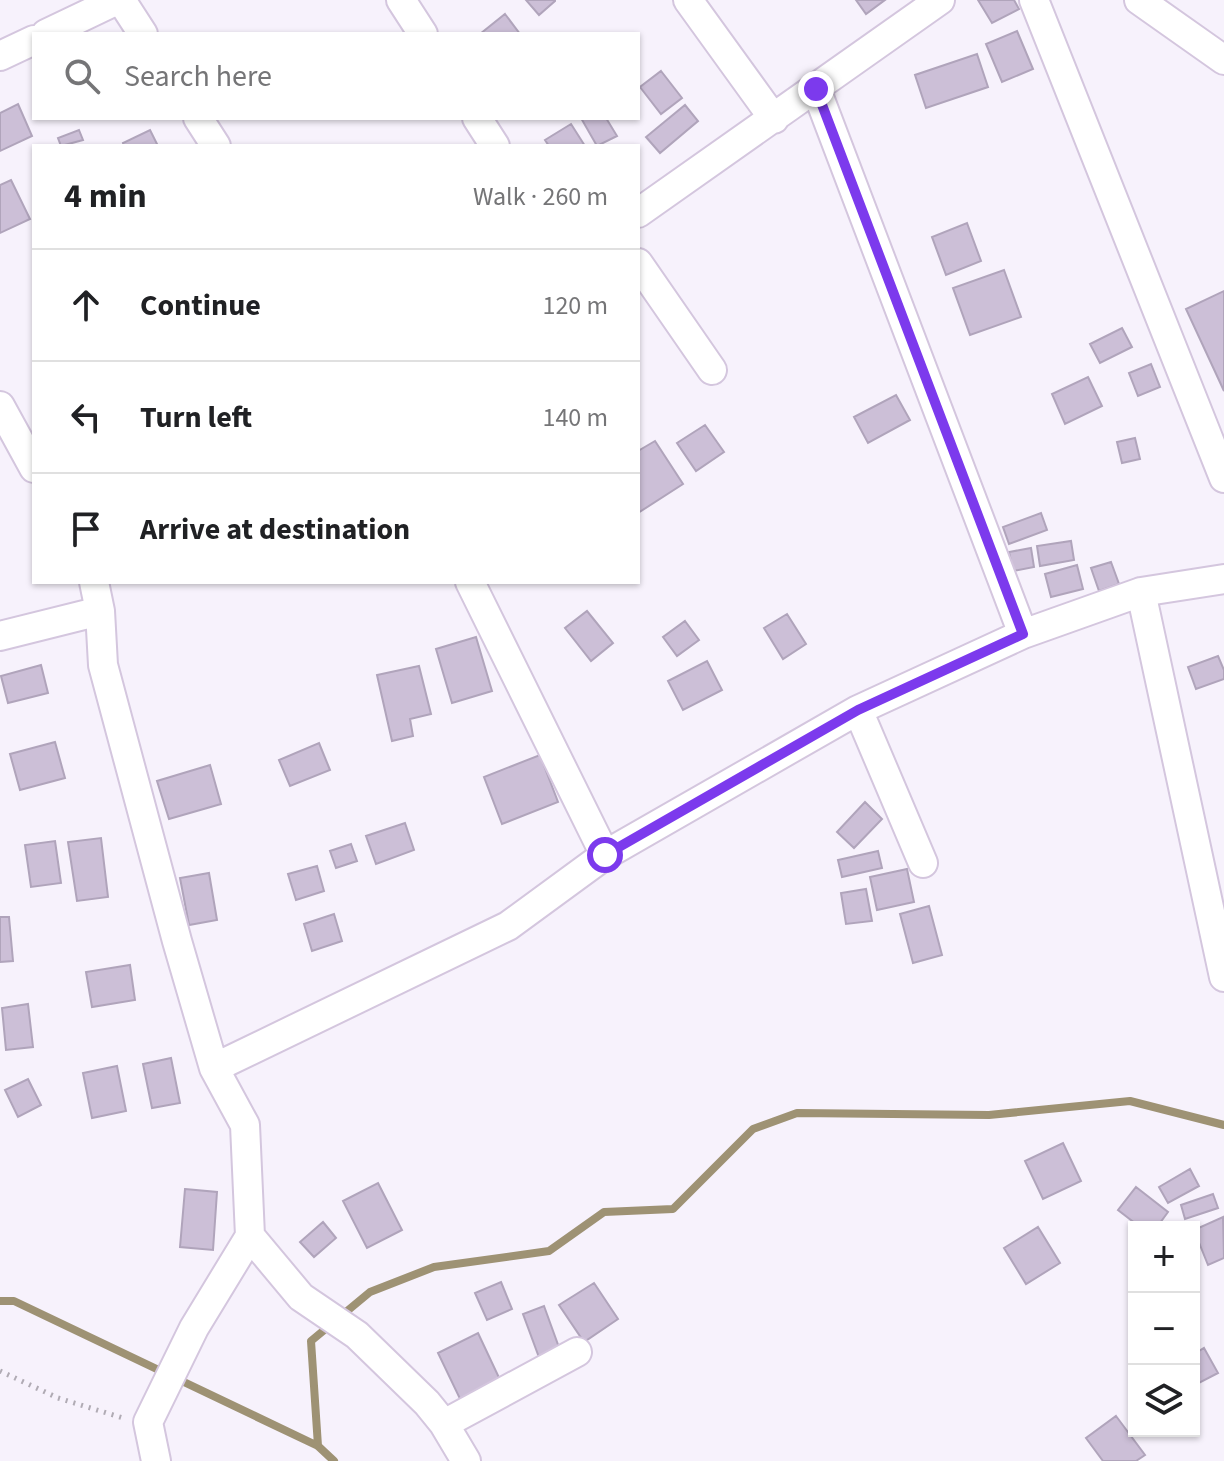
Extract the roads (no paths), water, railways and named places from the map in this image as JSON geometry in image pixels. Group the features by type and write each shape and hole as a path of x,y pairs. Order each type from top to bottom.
{"street":[{"path":"50,32 119,0 142,32"},
{"path":"401,0 422,32"},
{"path":"688,0 774,119"},
{"path":"640,212 940,0"},
{"path":"1034,0 1224,478"},
{"path":"1139,0 1224,60"},
{"path":"0,56 32,41"},
{"path":"816,89 1023,634"},
{"path":"199,120 215,144"},
{"path":"478,120 494,144"},
{"path":"640,266 712,370"},
{"path":"0,406 32,464"},
{"path":"214,1068 508,926 605,855 858,710 1023,634 1141,592 1224,579"},
{"path":"94,584 100,611 103,665 177,941 214,1068 245,1125 250,1236 194,1328 148,1422 156,1461"},
{"path":"471,584 605,855"},
{"path":"1141,592 1224,977"},
{"path":"0,636 100,611"},
{"path":"858,710 923,863"},
{"path":"250,1236 301,1297 357,1335 427,1403 466,1461"},
{"path":"444,1424 577,1352"}],"waterway":[{"path":"318,1446 311,1341 370,1292 434,1267 549,1251 604,1212 673,1209 753,1129 797,1113 989,1115 1130,1101 1224,1125"},
{"path":"0,1301 14,1301 318,1446 334,1461"}]}
